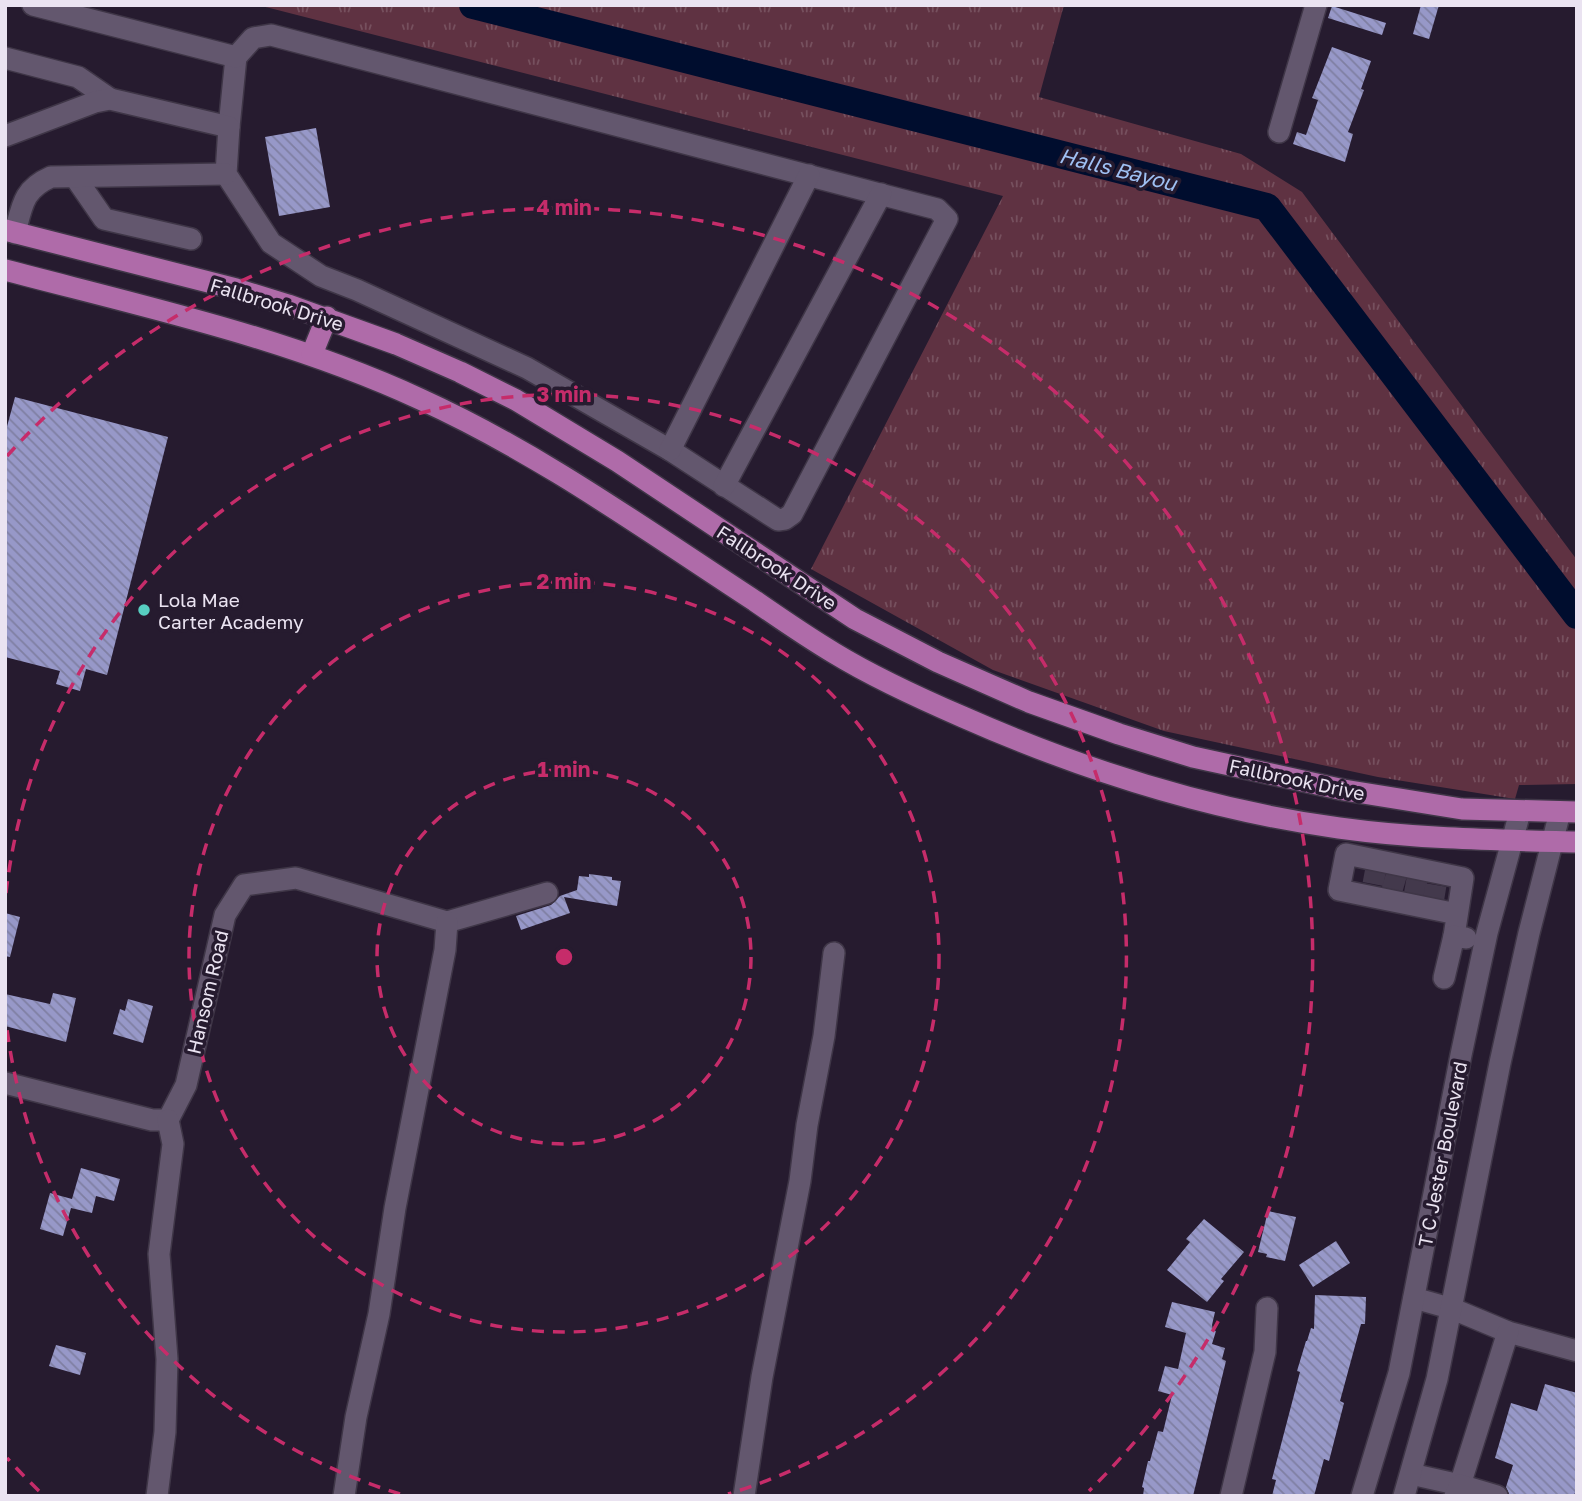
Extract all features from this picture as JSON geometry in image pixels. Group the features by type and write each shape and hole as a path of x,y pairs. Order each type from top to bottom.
{"main road":[{"path":"5,268 10,231"},
{"name":"Fallbrook Drive","path":"10,231 236,289 327,317 396,344 516,400 617,461 855,619 938,662 1030,702 1193,757 1262,773 1405,801 1462,809 1569,812"},
{"name":"Fallbrook Drive","path":"5,268 234,329 312,354 418,398 495,436 594,495 835,654 932,704 1014,740 1106,773 1183,796 1309,823 1384,833 1577,842"},
{"path":"312,354 327,317"}],"street":[{"path":"33,5 236,57"},
{"path":"1279,132 1316,5"},
{"path":"271,35 937,209 947,219 792,514 778,520 670,450 527,368 358,290 321,276 271,243 226,174 236,57 253,38 271,35"},
{"path":"5,58 78,77 110,99 229,127"},
{"path":"5,136 95,102 110,99"},
{"path":"10,231 28,192 51,177 226,174"},
{"path":"670,450 809,175"},
{"path":"75,177 104,219 191,239"},
{"path":"724,486 881,194"},
{"name":"T C Jester Boulevard","path":"1362,1496 1399,1373 1485,942 1520,812"},
{"name":"T C Jester Boulevard","path":"1404,1496 1437,1379 1453,1309 1503,1050 1529,933 1553,841 1569,812"},
{"path":"1384,833 1403,883 1457,914"},
{"name":"Hansom Road","path":"160,1120 186,1085 225,915 244,885 296,878 447,922"},
{"path":"1403,883 1463,878 1444,978"},
{"path":"344,1496 356,1417 379,1314 395,1208 445,950 447,922 547,893"},
{"path":"1454,936 1485,942"},
{"path":"744,1496 771,1326 800,1181 807,1125 824,1035 834,953"},
{"path":"5,1083 160,1120 173,1144 159,1254 167,1359 165,1432 157,1496"},
{"path":"1414,1297 1453,1309 1508,1332 1577,1351"},
{"path":"1231,1496 1265,1352 1267,1308"},
{"path":"1458,1490 1508,1332"},
{"path":"1410,1474 1458,1490 1497,1496"}],"green space":[{"path":"258,5 1064,5 1039,97 1241,154 1302,192 1577,560 1577,784 1519,785 1515,799 1378,777 1164,731 993,670 811,569 1003,196"}],"building":[{"path":"1421,5 1439,5 1429,39 1413,34"},
{"path":"1332,6 1386,23 1382,35 1328,18"},
{"path":"1332,47 1371,61 1361,89 1364,90 1348,132 1353,134 1345,162 1293,144 1297,132 1306,135 1318,100 1312,98"},
{"path":"316,128 330,207 279,216 265,137"},
{"path":"15,397 168,437 107,675 86,669 80,691 56,684 60,671 5,657 5,434"},
{"path":"589,874 621,881 617,906 564,897 570,913 521,930 516,916 551,905 560,896 577,890 579,876 589,877"},
{"path":"5,913 20,917 10,957 5,956"},
{"path":"53,993 76,998 66,1042 5,1026 5,994 50,1004"},
{"path":"128,999 153,1006 143,1043 113,1034 120,1009 125,1011"},
{"path":"81,1168 120,1179 114,1201 96,1196 92,1213 71,1208 63,1236 40,1229 50,1193 72,1199"},
{"path":"1268,1211 1296,1217 1285,1261 1266,1257 1267,1254 1258,1252"},
{"path":"1204,1219 1244,1252 1221,1279 1224,1281 1207,1302 1167,1270 1190,1242 1186,1239"},
{"path":"1336,1241 1350,1263 1313,1287 1299,1265"},
{"path":"1315,1295 1366,1297 1365,1324 1361,1324 1340,1401 1344,1403 1329,1461 1324,1459 1314,1496 1272,1496 1276,1480 1272,1479 1300,1372 1297,1371 1311,1328 1314,1329"},
{"path":"1172,1302 1215,1312 1212,1325 1216,1331 1212,1344 1225,1348 1222,1359 1226,1361 1193,1496 1143,1496 1142,1487 1148,1461 1158,1431 1163,1432 1172,1395 1158,1391 1165,1366 1178,1369 1186,1333 1165,1327"},
{"path":"56,1345 86,1353 80,1375 49,1366"},
{"path":"1545,1384 1577,1393 1577,1485 1574,1496 1510,1496 1506,1487 1513,1465 1495,1458 1511,1403 1537,1411"}],"waterway":[{"name":"Halls Bayou","path":"473,5 1267,207 1577,615"}],"tunnel":[{"path":"1373,884 1376,868"},
{"path":"1392,890 1397,873"},
{"path":"1414,896 1417,879"},
{"path":"1433,903 1436,885"}],"place":[{"name":"Lola Mae Carter Academy","path":"144,610"}]}
